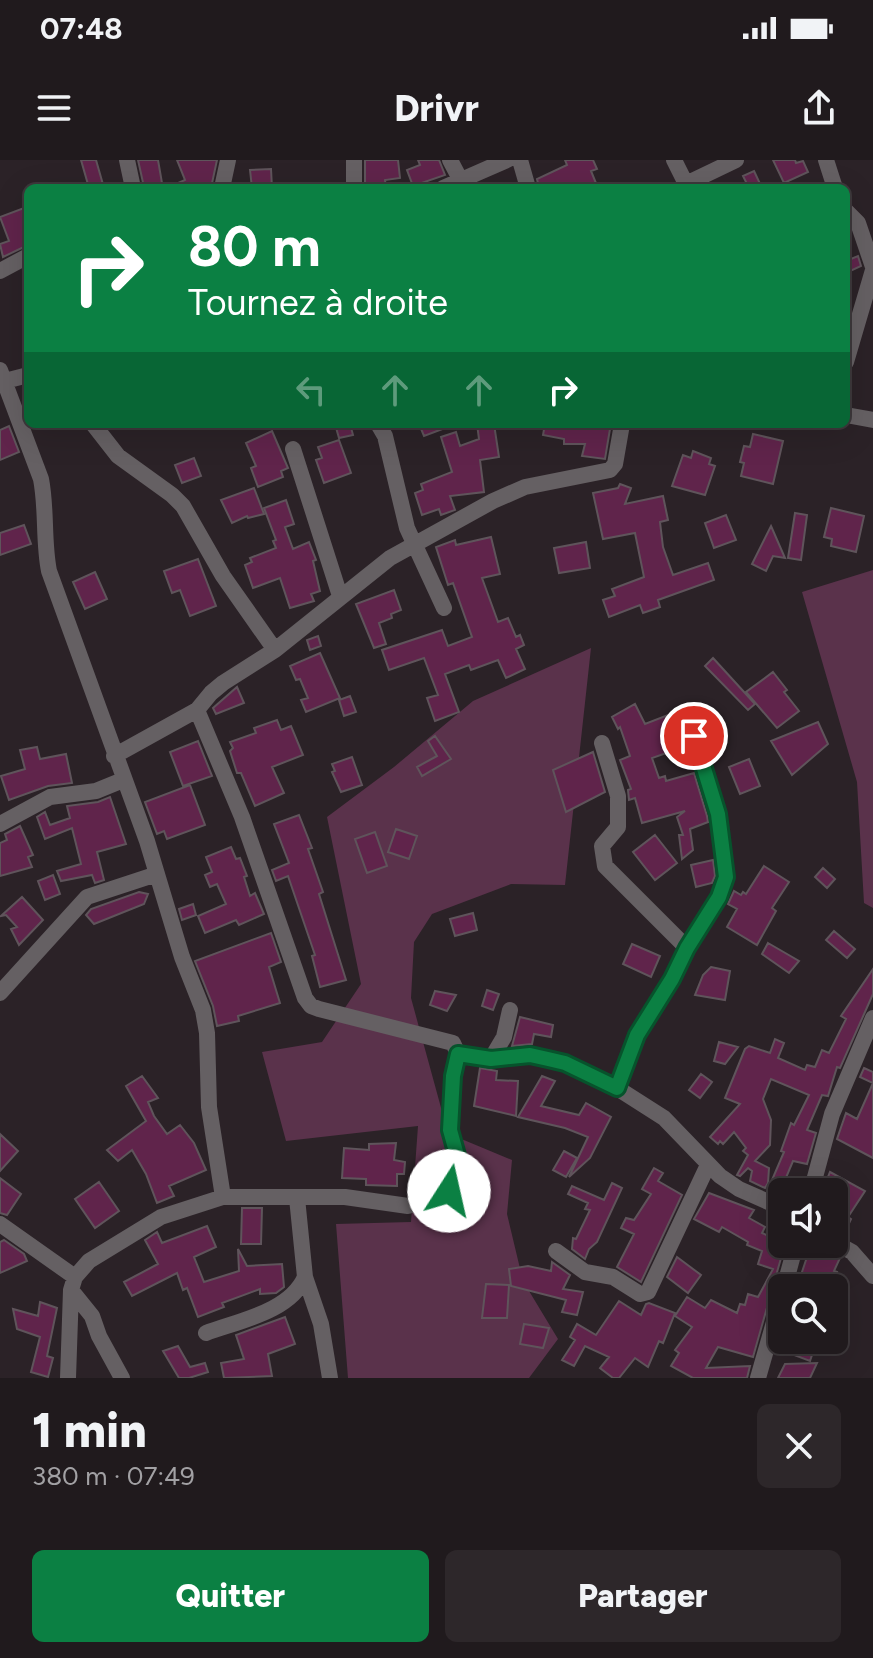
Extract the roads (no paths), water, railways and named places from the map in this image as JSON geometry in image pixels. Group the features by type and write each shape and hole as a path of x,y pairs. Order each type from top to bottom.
{"street":[{"path":"127,160 132,184"},
{"path":"223,184 228,160"},
{"path":"354,160 354,184"},
{"path":"450,160 460,179"},
{"path":"451,184 507,160"},
{"path":"520,160 527,184"},
{"path":"674,160 686,184"},
{"path":"691,184 736,160"},
{"path":"826,160 834,184"},
{"path":"850,215 858,223 873,268 850,348"},
{"path":"0,271 24,258"},
{"path":"24,375 2,376 41,479 49,571 203,1010 207,1033 209,1107 223,1197"},
{"path":"850,416 873,420"},
{"path":"96,428 118,456 183,506 223,576 275,650"},
{"path":"380,428 385,436 407,528 444,608"},
{"path":"114,756 197,710 223,683 275,650 390,558 493,501 525,487 610,470 615,464 621,428"},
{"path":"293,449 340,596"},
{"path":"68,1378 73,1283 89,1261 161,1217 223,1197 345,1197 408,1206 449,1191 458,1159 450,1130 453,1076 458,1054 453,1043 311,1006 305,998 246,826 197,710"},
{"path":"617,1088 637,1035 719,897 726,877 718,814 694,736"},
{"path":"602,743 618,796 618,827 602,846 605,866 687,948"},
{"path":"0,824 50,797 96,791 123,780"},
{"path":"0,993 87,897 157,874"},
{"path":"491,1059 504,1037 510,1010"},
{"path":"815,1178 832,1114 873,1018"},
{"path":"458,1054 491,1059 530,1055 565,1063 617,1088 664,1118 708,1165 739,1189 768,1202"},
{"path":"556,1251 585,1272 613,1277 640,1294 648,1292 708,1165"},
{"path":"297,1198 305,1277 321,1324 330,1378"},
{"path":"0,1224 73,1283 122,1378"},
{"path":"848,1250 873,1276"},
{"path":"206,1333 284,1302 294,1295 305,1277"},
{"path":"758,1378 768,1343"}]}
